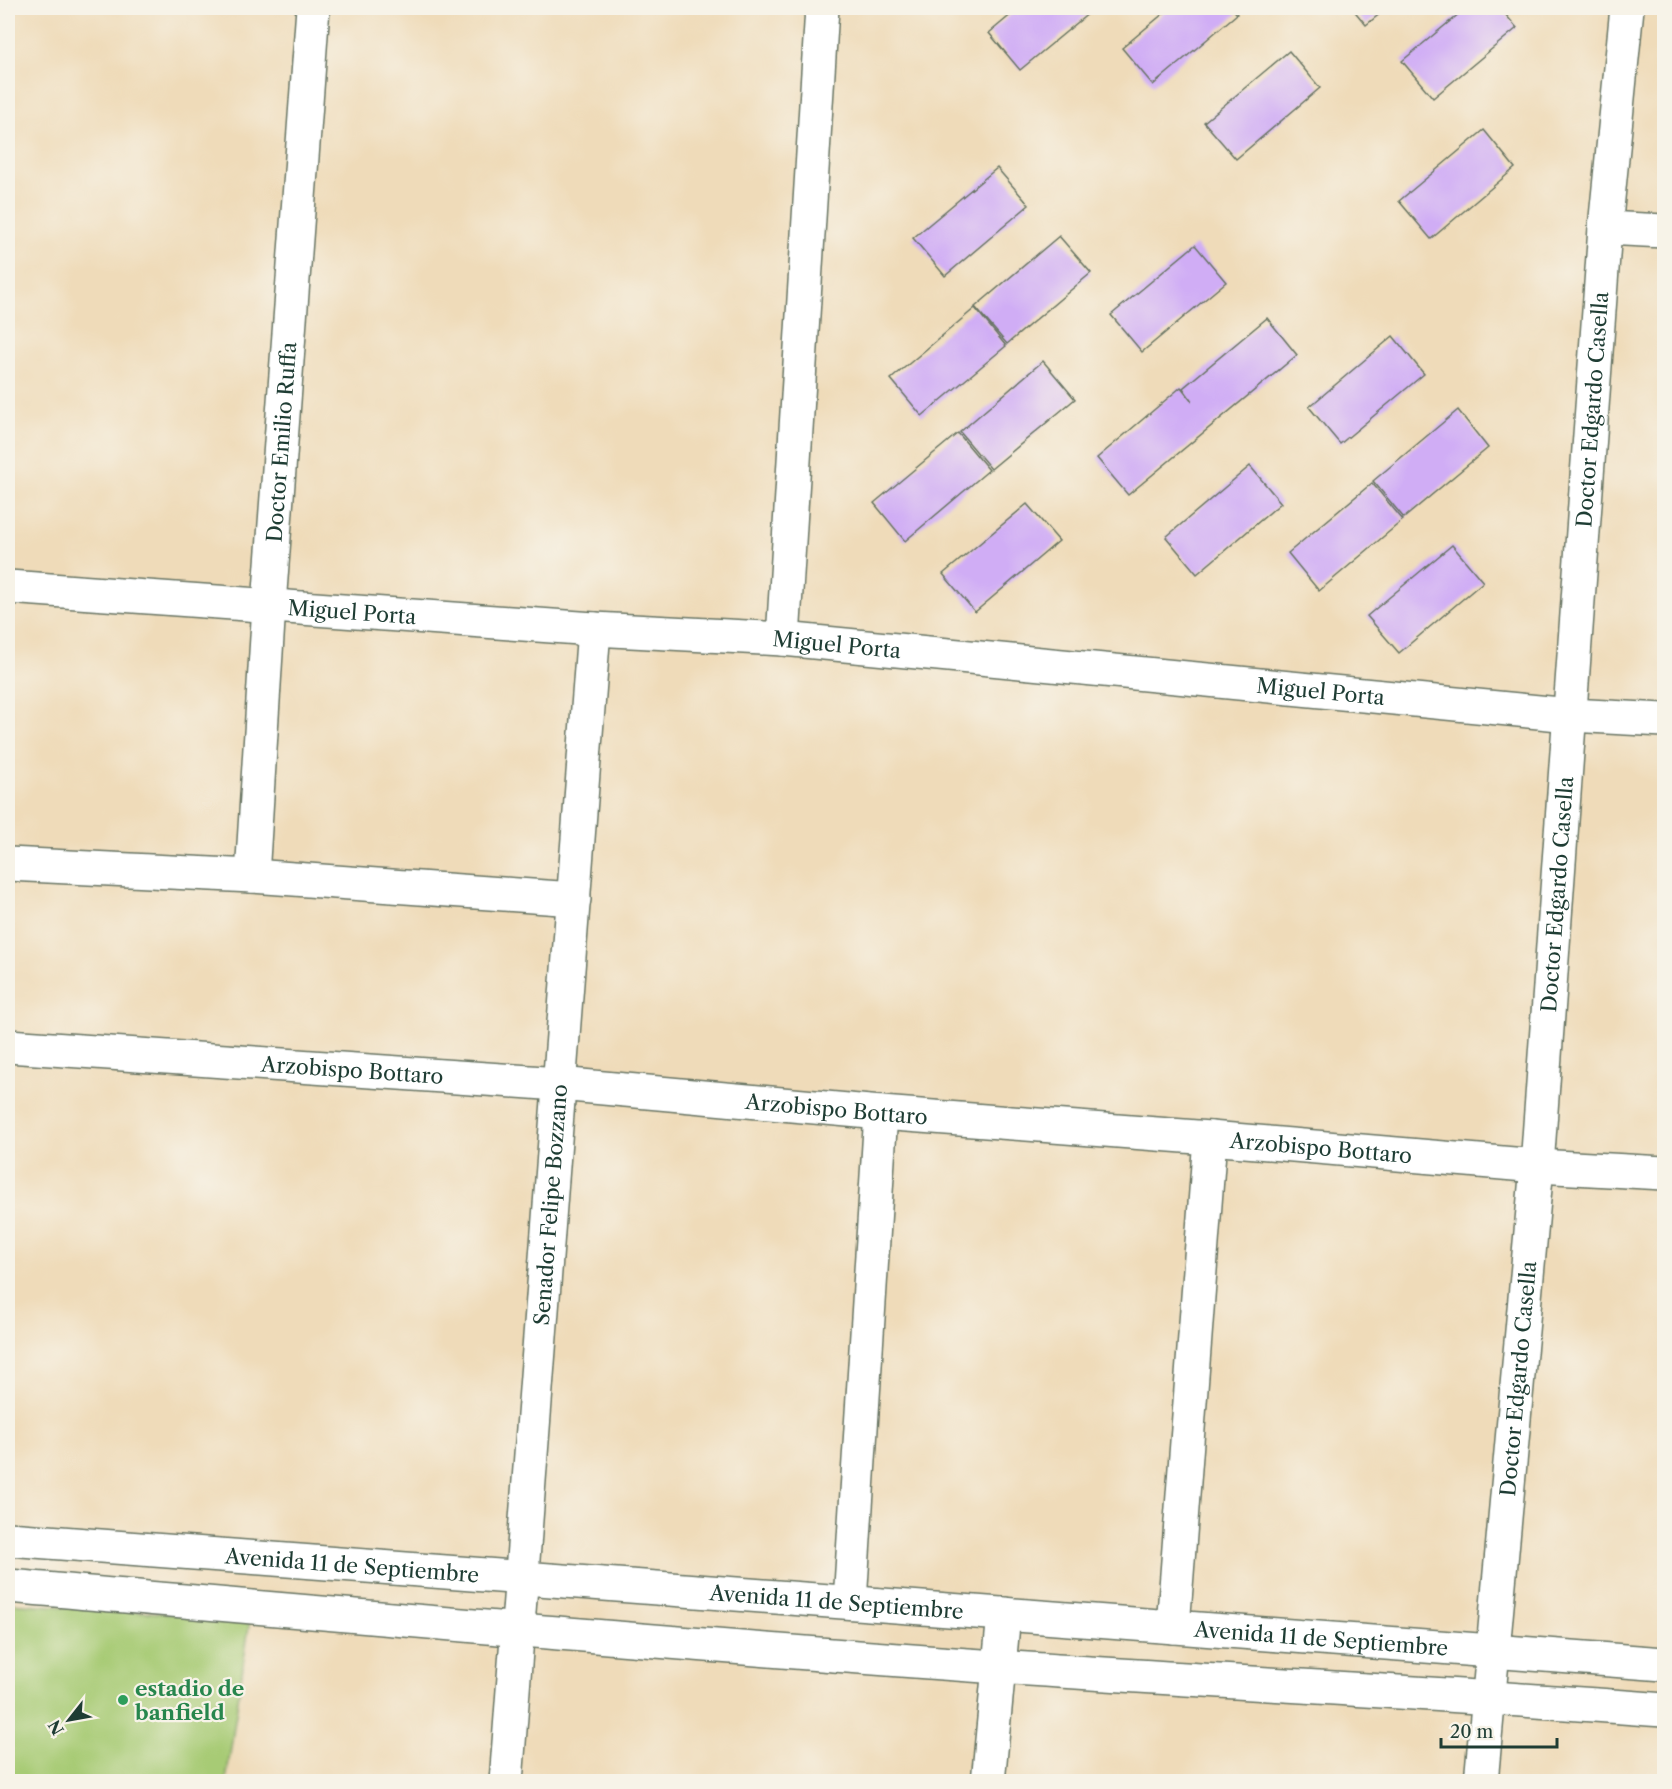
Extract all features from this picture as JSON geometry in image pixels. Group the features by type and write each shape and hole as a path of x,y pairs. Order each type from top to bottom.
{"street":[{"name":"Doctor Emilio Ruffa","path":"252,876 269,605 313,8"},
{"path":"783,639 822,8"},
{"name":"Doctor Edgardo Casella","path":"1480,1782 1537,1166 1605,228 1627,8"},
{"path":"1605,228 1665,231"},
{"name":"Miguel Porta","path":"8,587 594,629 783,639 1570,715 1665,720"},
{"name":"Senador Felipe Bozzano","path":"506,1782 594,629"},
{"path":"8,864 252,876 573,899"},
{"name":"Arzobispo Bottaro","path":"8,1046 559,1084 881,1113 1537,1166 1665,1173"},
{"path":"850,1602 881,1113"},
{"path":"1173,1627 1210,1138"},
{"name":"Avenida 11 de Septiembre","path":"8,1539 1665,1664"},
{"path":"8,1586 519,1630 998,1667 1665,1710"},
{"path":"988,1782 1004,1614"}],"green space":[{"name":"estadio de banfield","path":"8,1603 250,1619 226,1781 8,1781"}],"building":[{"path":"1019,8 1095,8 1020,70 989,33"},
{"path":"1170,8 1232,8 1237,14 1153,85 1122,48"},
{"path":"1352,8 1387,8 1366,25"},
{"path":"1466,8 1500,8 1517,28 1433,98 1402,61"},
{"path":"1289,51 1320,88 1236,159 1204,122"},
{"path":"1484,130 1515,168 1431,239 1399,201"},
{"path":"997,168 1029,205 945,276 913,238"},
{"path":"1059,236 1091,273 1007,344 975,307"},
{"path":"1195,245 1226,282 1142,352 1111,315"},
{"path":"975,308 1006,346 922,416 891,379"},
{"path":"1267,318 1297,355 1128,495 1097,458 1181,387 1192,401 1183,388"},
{"path":"1393,336 1424,374 1340,444 1309,407"},
{"path":"1043,361 1075,399 991,469 960,432"},
{"path":"1458,410 1488,448 1404,518 1373,481"},
{"path":"958,433 989,470 905,541 874,503"},
{"path":"1250,466 1281,503 1197,574 1166,537"},
{"path":"1372,483 1403,520 1319,591 1288,553"},
{"path":"1027,504 1059,541 975,612 943,574"},
{"path":"1452,545 1483,582 1399,653 1367,616"}],"place":[{"name":"estadio de banfield","path":"123,1700"}]}
